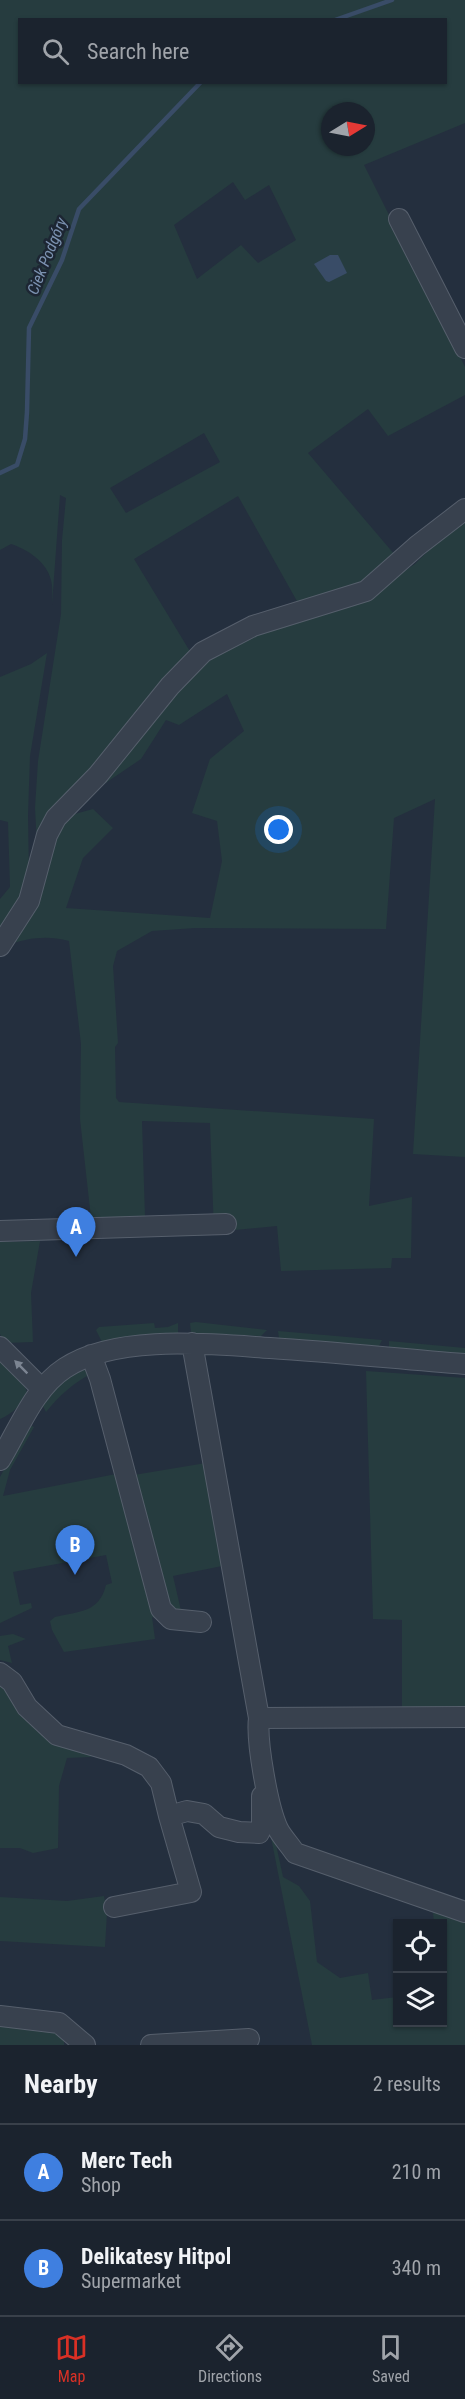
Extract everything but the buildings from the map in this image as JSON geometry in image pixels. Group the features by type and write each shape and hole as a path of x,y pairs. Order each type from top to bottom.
{"street":[{"path":"399,219 465,348"},
{"path":"0,946 28,901 47,835 56,818 98,776 170,686 203,652 253,626 366,591 417,546 465,509"},
{"path":"0,1231 226,1224"},
{"path":"192,1343 259,1718 257,1733 278,1829 295,1853 465,1912"},
{"path":"0,1460 10,1429 41,1388 64,1368 91,1355 125,1348 192,1343 465,1364"},
{"path":"0,1347 41,1388"},
{"path":"91,1355 100,1379 161,1610 171,1619 201,1622"},
{"path":"0,1673 12,1682 27,1707 57,1735 126,1755 149,1767 160,1783 191,1892 114,1907"},
{"path":"259,1718 465,1717"},
{"path":"169,1816 188,1811 204,1814 219,1827 239,1832 259,1833 262,1826 261,1798 266,1782"},
{"path":"0,2016 59,2024 85,2045"},
{"path":"151,2045 249,2038"}],"green space":[{"path":"0,0 465,0 465,123 364,165 465,367 465,395 388,436 368,409 308,453 395,555 362,585 298,603 238,496 134,559 191,653 37,845 35,808 38,761 61,614 62,540 66,498 60,495 52,605 49,573 41,562 23,549 11,544 0,550","holes":["233,182 245,200 269,185 296,240 258,263 241,245 197,279 174,225","204,433 220,462 126,513 110,488"]},
{"path":"465,523 465,1157 413,1154 435,799 394,818 386,929 195,928 152,931 117,951 113,966 118,1043 115,1047 116,1098 119,1102 374,1119 369,1206 412,1197 411,1258 392,1258 391,1268 281,1271 277,1226 214,1232 210,1123 142,1121 145,1217 91,1218 80,1119 81,1044 69,941 38,938 7,945 56,830 64,817 93,809 113,828 83,858 66,908 210,918 222,861 217,821 192,813 210,759 244,731 227,694 179,725 166,720 141,759 82,799 200,659 251,633 375,591 415,564 435,544"},
{"path":"47,653 30,756 29,877 25,893 0,938 0,899 10,887 8,822 0,820 0,677 31,664"},
{"path":"40,1241 31,1293 33,1342 4,1343 0,1334 0,1242"},
{"path":"154,1323 155,1328 178,1323 178,1337 102,1342 96,1330 99,1327"},
{"path":"190,1323 267,1330 261,1336 195,1334 191,1332"},
{"path":"278,1331 382,1340 378,1348 279,1338"},
{"path":"389,1341 465,1348 465,1356 389,1348"},
{"path":"0,1357 23,1383 27,1392 23,1401 16,1408 0,1419"},
{"path":"87,1365 92,1365 161,1620 152,1617 155,1639 64,1652 52,1630 50,1621 55,1617 80,1612 99,1601 106,1585 112,1583 106,1555 13,1572 20,1605 31,1603 32,1608 0,1623 0,1477 28,1424 34,1427 10,1470 3,1496 116,1474 91,1374 67,1390 46,1412 43,1406 57,1388"},
{"path":"366,1371 465,1378 465,1709 402,1709 402,1620 373,1619"},
{"path":"206,1463 222,1566 173,1576 182,1615 166,1605 128,1476"},
{"path":"13,1634 26,1639 8,1646 12,1663 0,1660 0,1636"},
{"path":"0,1678 90,1751 91,1757 67,1758 59,1786 58,1848 33,1853 20,1848 0,1848"},
{"path":"267,1802 283,1877 299,1886 310,1901 317,1962 340,1978 368,1973 372,2000 393,1997 393,2027 447,2027 447,1919 434,1919 433,1912 465,1922 465,2045 312,2045 266,1812"},
{"path":"104,1896 107,1913 105,1947 0,1941 0,1897 67,1901"},
{"path":"0,2023 45,2027 64,2036 64,2045 0,2045"}],"water":[{"path":"330,255 338,255 347,273 329,282 314,264"}],"waterway":[{"name":"Ciek Podgóry","path":"341,18 392,0"},
{"name":"Ciek Podgóry","path":"0,473 17,465 25,439 29,328 62,260 79,209 199,84"}],"place":[{"name":"Merc Tech","path":"76,1257"},
{"name":"Delikatesy Hitpol","path":"75,1575"}]}
